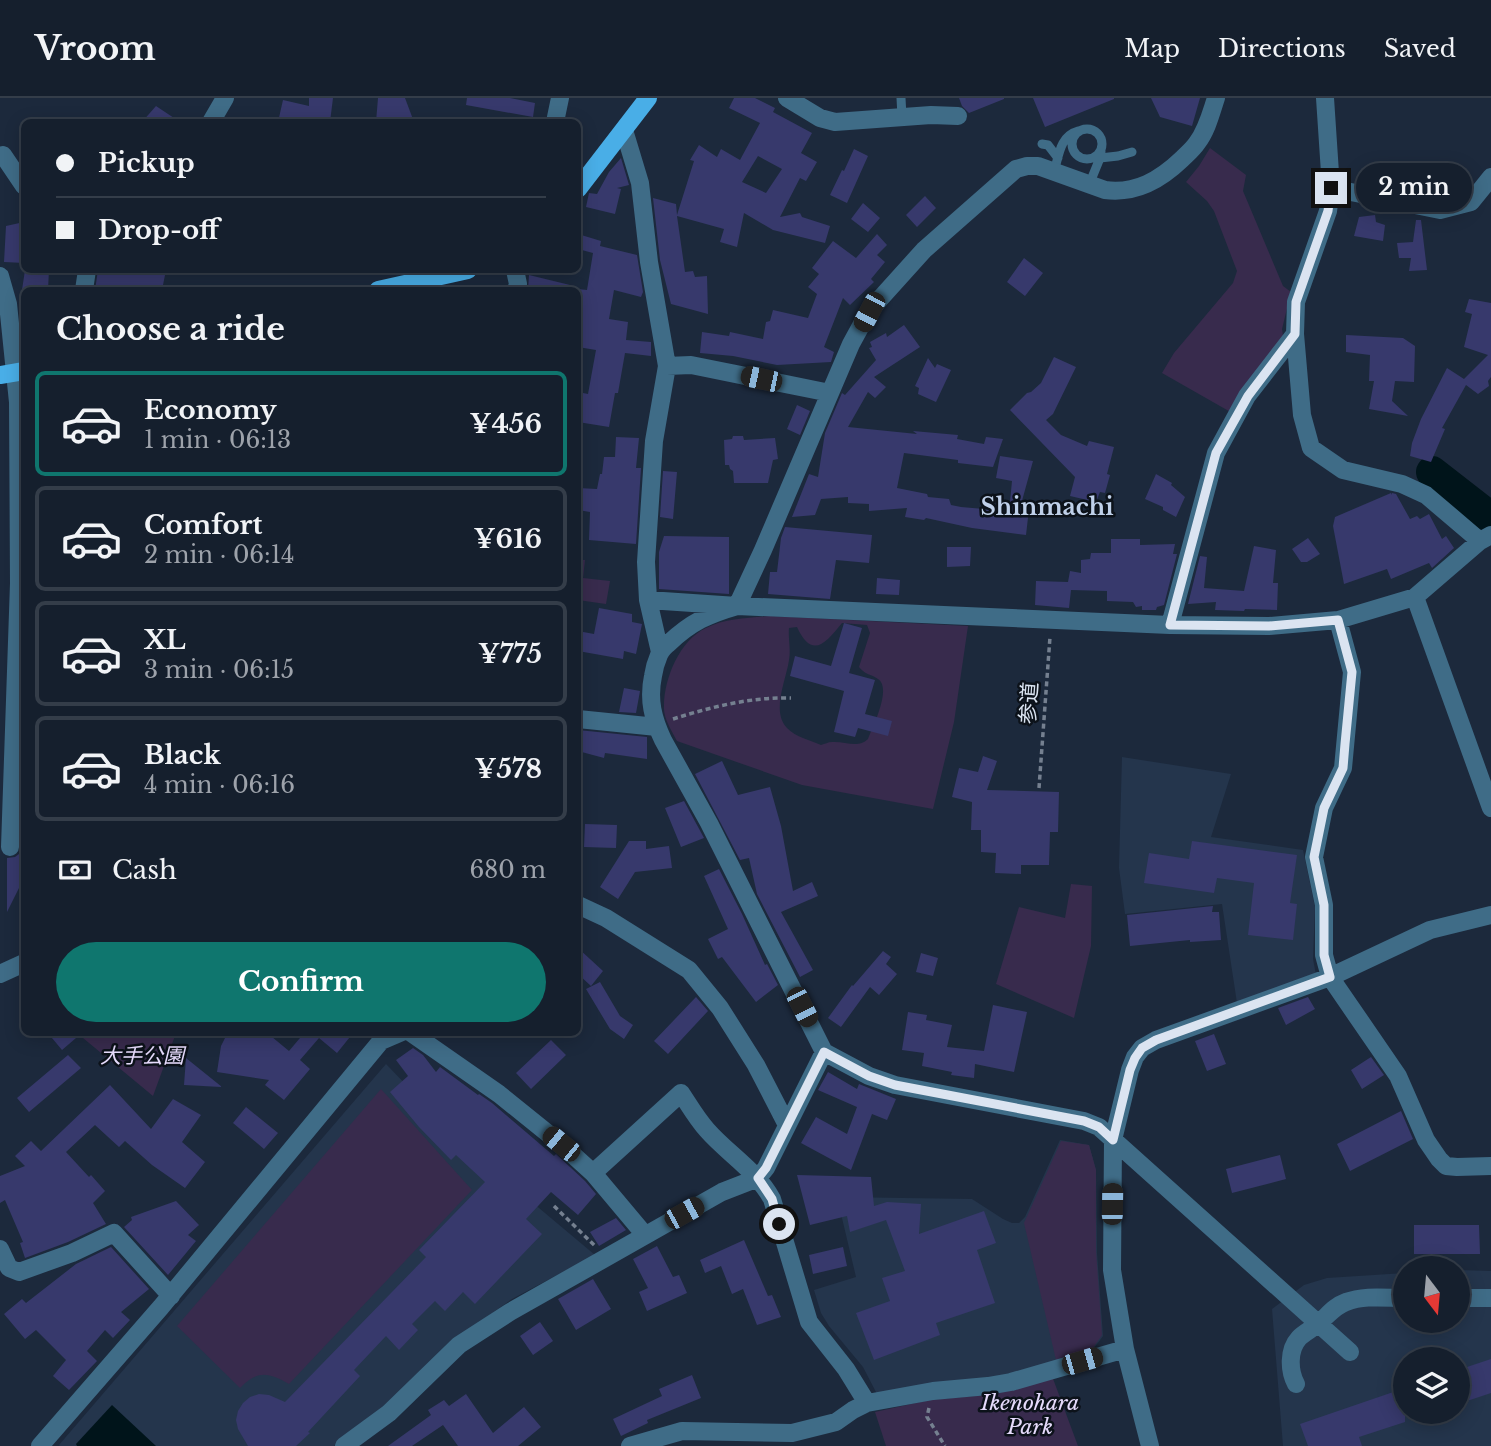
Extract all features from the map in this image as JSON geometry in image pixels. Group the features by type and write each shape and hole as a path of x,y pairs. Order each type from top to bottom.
{"main road":[{"path":"581,185 649,98"},
{"path":"392,287 454,273"}],"street":[{"path":"213,119 225,98"},
{"path":"556,119 560,98"},
{"path":"787,98 829,122 931,115 958,116"},
{"path":"660,652 696,622 737,606 851,344 869,312 924,250 1016,169 1056,165 1089,185 1116,192 1154,181 1167,173 1197,145 1216,98"},
{"path":"648,600 1170,625 1269,626 1338,620 1415,597 1485,538 1426,495 1402,484 1343,470 1311,448 1302,415 1295,334 1296,302 1328,211 1331,188 1325,98"},
{"path":"624,130 640,183 649,262 667,366 654,441 646,562 648,600 660,652 650,691 652,709 657,727 709,823 824,1052 869,1076 895,1085 1084,1121 1099,1127 1350,1352"},
{"path":"1,155 21,157"},
{"path":"1,155 21,182"},
{"path":"1331,188 1440,211 1471,202 1491,177"},
{"path":"0,276 8,304 18,402 21,538"},
{"path":"1170,625 1216,453 1248,396 1295,334"},
{"path":"667,366 691,365 830,393"},
{"path":"0,586 21,583"},
{"path":"1415,597 1491,808"},
{"path":"1338,620 1352,672 1346,741 1343,768 1324,808 1314,857 1324,905 1324,955 1330,977 1398,1076 1426,1140 1439,1159 1446,1166 1491,1166"},
{"path":"11,847 19,747 21,638"},
{"path":"581,719 657,727"},
{"path":"581,906 606,918 689,970 720,1008 756,1065 787,1125"},
{"path":"1150,1446 1125,1349 1112,1270 1113,1140 1130,1070 1142,1048 1156,1040 1330,977 1430,930 1491,915"},
{"path":"0,974 21,964"},
{"path":"416,1036 499,1094 561,1144 593,1173 645,1235"},
{"path":"40,1446 171,1296 375,1037"},
{"path":"344,1446 389,1413 459,1345 510,1312 645,1235 722,1192 758,1178 766,1168 824,1052"},
{"path":"593,1173 681,1093 706,1129 758,1178 772,1199 808,1322 846,1368 867,1403"},
{"path":"0,1249 9,1268 19,1272 72,1253 114,1233 171,1296"},
{"path":"1296,1384 1292,1375 1292,1353 1294,1344 1300,1337 1319,1324 1335,1307 1347,1301 1393,1298"},
{"path":"1470,1298 1491,1298"},
{"path":"631,1446 682,1431 774,1439 836,1422 867,1403 933,1391 1011,1382 1125,1349"}],"lane":[{"path":"901,98 902,117"},
{"path":"1056,165 1064,139 1069,134 1089,129 1097,133 1102,141 1100,158 1089,185"},
{"path":"1080,131 1072,143 1078,156 1093,158 1101,146"},
{"path":"1042,144 1048,145 1056,165"},
{"path":"1100,158 1132,152"}],"path":[{"name":"参道","path":"1039,789 1051,620"},
{"path":"657,727 727,704 791,698"},
{"path":"554,1206 607,1257"},
{"path":"933,1391 927,1416 945,1446"}],"shaded area":[{"path":"1122,757 1231,774 1211,837 1303,850 1315,907 1313,959 1316,975 1237,1003 1222,904 1125,914 1119,868"},
{"path":"386,1064 464,1145 595,1255 512,1299 461,1335 389,1403 334,1446 60,1446 59,1445"},
{"path":"1060,1140 1089,1145 1096,1170 1097,1253 1103,1336 1091,1352 1007,1377 877,1394 863,1367 821,1313 814,1290 856,1277 837,1197 972,1199 1003,1219 1019,1223 1025,1217"},
{"path":"1470,1270 1491,1271 1491,1446 1283,1446 1272,1309 1304,1285 1327,1278 1393,1274 1393,1334 1470,1334"},
{"path":"112,1405 156,1446 77,1446"}],"green space":[{"path":"1210,148 1246,175 1243,191 1283,286 1291,292 1282,329 1284,342 1234,414 1162,373 1174,353 1233,283 1237,271 1214,211 1186,182"},
{"path":"581,560 585,560 583,578 610,581 606,604 581,600"},
{"path":"770,616 968,626 954,722 933,809 802,785 677,741 666,720 665,695 670,672 688,641 706,628 730,620","holes":["842,623 867,625 870,633 859,667 878,679 883,690 880,708 868,739 860,744 832,742 821,745 790,731 782,721 780,713 790,656 789,628 797,627 808,643 814,646 825,642"]},
{"path":"1071,884 1092,886 1091,946 1074,1018 996,984 1019,907 1065,918"},
{"name":"大手公園","path":"81,1036 175,1036 153,1096"},
{"path":"381,1089 472,1190 289,1384 263,1375 252,1378 240,1388 177,1326"},
{"path":"1061,1141 1089,1145 1096,1170 1096,1250 1102,1335 1093,1348 1056,1360 1024,1223"},
{"name":"Ikenohara Park","path":"1052,1376 1078,1446 886,1446 875,1412 929,1400 987,1395"}],"building":[{"path":"309,98 333,98 330,119 279,119 283,100 309,106"},
{"path":"378,98 405,98 413,119 376,119"},
{"path":"467,98 510,98 535,103 533,117 466,105"},
{"path":"734,98 755,98 775,108 773,112 812,133 801,153 817,162 806,181 800,178 780,217 800,213 802,217 830,226 825,243 773,230 744,213 737,247 720,242 724,229 677,216 685,272 693,271 695,277 707,276 708,314 671,304 660,260 653,198 676,204 677,215 694,161 690,160 699,145 717,157 721,149 740,160 760,123 729,108","holes":["758,156 782,169 766,193 742,182"]},
{"path":"959,98 1004,98 1004,99 969,113"},
{"path":"1033,98 1114,98 1114,99 1045,127"},
{"path":"1151,98 1200,98 1192,126 1160,117"},
{"path":"156,106 176,119 145,119"},
{"path":"854,149 868,156 847,203 830,195"},
{"path":"621,158 629,185 617,188 621,189 615,214 586,207 589,193 597,194 609,172"},
{"path":"925,196 936,208 917,227 906,215"},
{"path":"863,203 880,218 868,232 851,219"},
{"path":"1375,215 1376,222 1385,225 1383,241 1354,236 1359,217"},
{"path":"1416,220 1421,220 1427,270 1409,271 1411,258 1399,258 1397,243 1413,242"},
{"path":"21,223 21,263 4,262 6,226"},
{"path":"877,234 887,245 877,255 885,262 871,279 874,282 850,305 843,298 824,347 834,352 831,362 777,365 733,356 700,353 702,332 729,336 730,332 763,339 766,322 770,321 773,310 808,318 817,294 808,287 819,274 812,268 833,241 856,258"},
{"path":"581,235 601,241 600,246 637,255 643,292 641,297 614,290 609,319 628,322 626,340 651,342 651,356 625,353 609,427 581,422 581,393 588,394 596,350 581,348 581,289 587,290 593,253 581,250"},
{"path":"1024,258 1043,273 1025,296 1007,282"},
{"path":"25,273 49,273 48,287 22,287"},
{"path":"98,273 165,273 163,287 95,287"},
{"path":"529,275 570,285 570,287 528,287"},
{"path":"1469,299 1491,303 1489,386 1478,394 1466,385 1442,428 1445,429 1431,462 1410,456 1421,419 1447,368 1464,379 1488,355 1464,347 1472,314 1465,312"},
{"path":"904,325 920,347 874,377 886,387 875,398 868,392 848,427 958,435 957,439 984,444 986,437 1003,439 993,467 904,453 897,488 927,494 928,497 949,499 951,505 1002,514 1003,511 1009,512 1012,481 996,478 1000,456 1033,461 1020,508 1029,509 1026,535 972,528 926,518 905,517 907,508 869,511 869,504 848,503 848,497 821,499 815,515 792,517 809,474 818,477 825,433 842,393 845,395 876,360 869,348 872,347 870,342 886,333 887,337"},
{"path":"1346,335 1403,338 1415,346 1414,382 1395,381 1392,401 1408,416 1369,409 1374,381 1369,381 1370,355 1346,352"},
{"path":"1054,357 1076,367 1053,414 1046,420 1061,435 1087,446 1089,441 1114,447 1105,493 1100,492 1096,502 1070,496 1075,477 1010,410 1041,383"},
{"path":"928,358 935,368 937,364 951,370 936,402 918,394 919,388 915,386"},
{"path":"797,405 810,411 800,435 787,429"},
{"path":"733,436 743,436 744,440 775,438 778,459 773,460 768,483 734,483 733,471 729,465 725,465 724,440 732,439"},
{"path":"616,437 639,438 636,468 641,468 636,544 589,540 590,512 581,510 581,488 597,489 604,457 615,457"},
{"path":"663,471 677,472 673,519 660,517"},
{"path":"1156,474 1172,483 1185,497 1176,517 1163,510 1163,507 1145,499"},
{"path":"1391,493 1396,494 1410,519 1417,516 1420,519 1429,514 1442,539 1446,536 1454,548 1432,568 1429,563 1391,579 1387,569 1344,584 1333,526 1335,517"},
{"path":"785,527 872,535 869,563 836,560 830,599 768,594 770,572 777,572"},
{"path":"664,536 729,537 729,594 659,589 659,552"},
{"path":"1308,538 1320,554 1307,562 1301,562 1292,549"},
{"path":"1111,539 1140,539 1140,545 1175,544 1173,554 1177,554 1164,605 1156,610 1142,610 1142,606 1136,607 1133,602 1107,601 1107,591 1071,590 1069,608 1035,605 1036,581 1068,582 1070,571 1081,573 1081,560 1090,559 1091,553 1111,553"},
{"path":"1254,546 1276,550 1273,583 1278,583 1277,610 1215,610 1216,602 1188,604 1200,556 1207,557 1204,588 1244,591"},
{"path":"947,547 971,547 970,566 947,567"},
{"path":"877,578 900,580 899,595 876,594"},
{"path":"599,608 632,614 632,622 642,624 636,654 624,651 623,659 581,652 581,632 594,634"},
{"path":"844,623 862,628 849,673 875,680 865,714 892,721 888,736 858,728 855,737 834,732 844,691 790,676 795,656 831,666"},
{"path":"624,688 640,691 636,713 619,712"},
{"path":"581,730 647,737 647,759 605,753 604,758 581,752"},
{"path":"983,756 997,761 987,790 1059,792 1058,832 1050,832 1049,865 1021,865 1021,874 995,873 996,853 981,852 981,830 971,830 972,802 952,797 959,768 978,772"},
{"path":"722,761 738,795 770,787 781,826 793,891 812,882 818,896 781,912 813,970 800,977 757,894 749,858 740,860 695,774"},
{"path":"684,801 704,838 681,847 665,808"},
{"path":"585,824 617,825 616,848 584,847"},
{"path":"629,841 646,841 646,849 669,846 672,868 635,872 618,899 600,887"},
{"path":"1192,841 1297,855 1290,903 1297,904 1293,940 1248,935 1254,883 1217,878 1214,893 1144,883 1149,853 1189,859"},
{"path":"21,854 21,884 7,912 7,858"},
{"path":"719,869 765,965 767,964 778,985 756,1002 722,957 718,959 708,939 728,929 704,876"},
{"path":"1213,906 1212,912 1219,912 1221,940 1130,946 1127,915"},
{"path":"581,951 603,971 591,986 581,977"},
{"path":"883,951 891,957 886,964 897,974 879,995 870,987 841,1027 828,1018 852,985"},
{"path":"921,953 938,958 933,976 916,972"},
{"path":"600,982 620,1016 633,1025 624,1039 610,1029 586,989"},
{"path":"696,997 708,1011 668,1054 654,1041"},
{"path":"1308,997 1315,1009 1286,1025 1278,1008"},
{"path":"993,1005 1027,1012 1014,1072 975,1064 974,1078 951,1075 952,1072 922,1066 924,1053 902,1050 908,1012 927,1015 926,1020 952,1025 947,1047 984,1051"},
{"path":"1214,1034 1226,1064 1207,1071 1195,1041"},
{"path":"50,1036 78,1036 62,1050"},
{"path":"226,1036 271,1036 289,1051 302,1036 351,1036 337,1053 319,1038 300,1060 310,1069 284,1100 265,1085 269,1080 217,1072 221,1046"},
{"path":"551,1040 566,1055 531,1089 516,1073"},
{"path":"413,1048 423,1055 436,1072 440,1067 492,1103 554,1156 556,1154 596,1194 578,1215 551,1192 526,1219 542,1234 475,1304 463,1292 445,1311 435,1301 412,1324 418,1330 399,1350 386,1336 354,1370 360,1376 296,1446 248,1446 236,1420 243,1403 259,1394 285,1402 426,1257 419,1250 485,1182 456,1155 451,1160 390,1092 408,1076 396,1060"},
{"path":"68,1055 81,1068 29,1112 17,1098"},
{"path":"1371,1057 1384,1075 1362,1089 1351,1070"},
{"path":"186,1058 222,1087 184,1085"},
{"path":"828,1072 857,1089 859,1084 896,1099 887,1120 872,1114 851,1170 801,1143 816,1117 847,1134 857,1107 818,1090"},
{"path":"110,1085 151,1129 173,1099 201,1115 182,1142 205,1162 185,1188 152,1165 125,1141 119,1147 95,1125 66,1152 105,1191 93,1203 106,1224 25,1258 20,1243 23,1242 5,1200 0,1203 0,1176 25,1166 15,1156 31,1141 41,1151"},
{"path":"246,1107 278,1133 264,1149 233,1123"},
{"path":"1401,1111 1413,1139 1350,1171 1337,1144"},
{"path":"1280,1155 1286,1179 1232,1193 1226,1169"},
{"path":"797,1175 871,1177 874,1206 887,1202 921,1204 919,1234 984,1211 996,1243 977,1250 995,1303 936,1323 940,1335 874,1360 856,1313 890,1301 882,1278 905,1271 886,1220 850,1232 847,1216 810,1225"},
{"path":"176,1201 199,1225 188,1235 196,1241 168,1275 124,1227 132,1220 131,1217"},
{"path":"616,1218 626,1230 599,1246 590,1232"},
{"path":"1414,1225 1479,1225 1480,1254 1414,1254"},
{"path":"744,1240 768,1296 772,1295 781,1317 757,1325 743,1289 732,1294 721,1266 705,1273 700,1260"},
{"path":"657,1246 673,1277 679,1275 687,1293 647,1311 639,1292 648,1288 633,1259"},
{"path":"111,1247 149,1289 121,1312 130,1320 113,1338 105,1330 87,1351 97,1361 69,1390 53,1376 66,1360 36,1330 25,1339 4,1314 22,1299 26,1303 76,1264"},
{"path":"843,1247 847,1266 813,1274 809,1255"},
{"path":"593,1279 611,1309 576,1330 558,1299"},
{"path":"540,1322 553,1341 533,1355 520,1336"},
{"path":"1491,1359 1491,1393 1470,1400 1470,1366"},
{"path":"692,1375 701,1398 647,1420 648,1423 621,1436 613,1419 662,1396 659,1389"},
{"path":"1393,1392 1393,1424 1399,1424 1359,1437 1362,1446 1308,1446 1300,1424"},
{"path":"466,1394 493,1433 524,1407 541,1427 518,1446 458,1446 443,1425 412,1446 388,1446 431,1415 428,1410 444,1400 449,1406"}],"waterway":[{"path":"1432,472 1487,515"}],"district":[{"name":"Shinmachi","path":"1047,507"}],"route":[{"path":"779,1224 772,1199 758,1178 766,1168 824,1052 869,1076 895,1085 1084,1121 1099,1127 1113,1140 1130,1070 1142,1048 1156,1040 1330,977 1324,955 1324,905 1314,857 1324,808 1343,768 1352,672 1338,620 1269,626 1170,625 1216,453 1248,396 1295,334 1296,302 1328,211 1331,188"}]}
